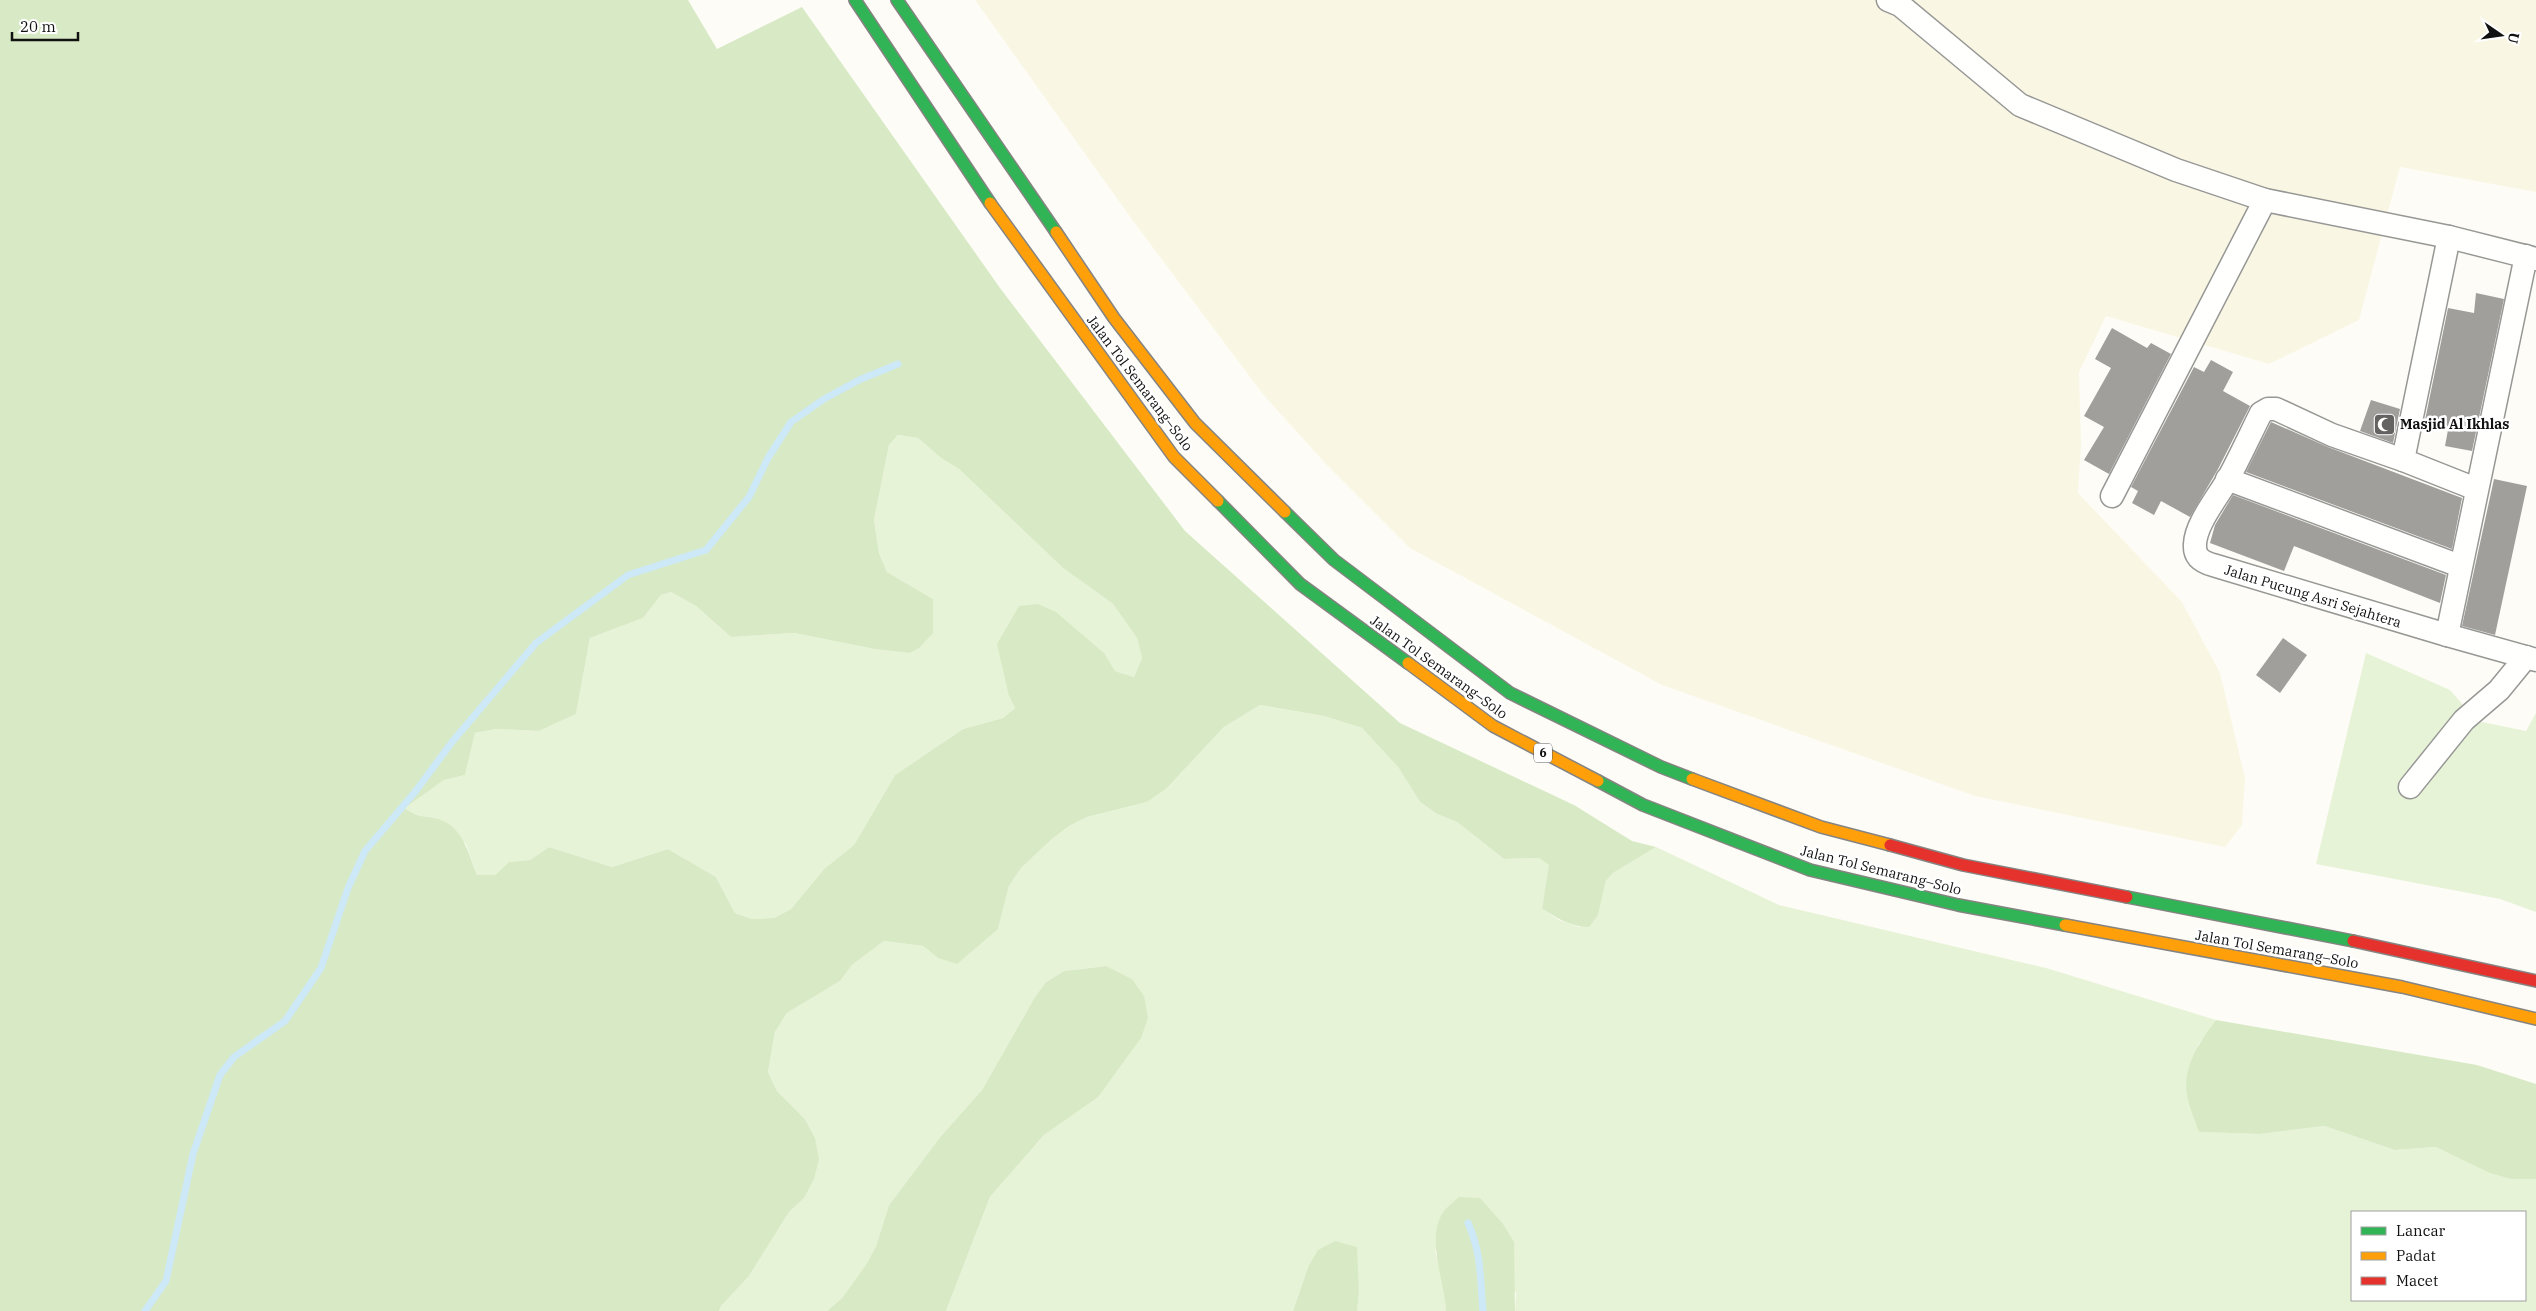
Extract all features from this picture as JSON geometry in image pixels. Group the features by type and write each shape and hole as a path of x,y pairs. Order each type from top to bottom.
{"highway":[{"name":"Jalan Tol Semarang–Solo","path":"855,0 1012,237 1174,457 1300,584 1493,726 1643,805 1810,870 1958,905 2402,987 2536,1019"},
{"name":"Jalan Tol Semarang–Solo","path":"897,0 1108,310 1195,423 1334,560 1510,693 1661,767 1821,827 1964,865 2397,950 2536,981"}],"street":[{"path":"1888,0 1900,5 2020,105 2176,170 2265,200 2449,237 2531,257 2476,489 2447,634 2531,659 2464,720 2410,787"},
{"path":"2112,496 2265,200"},
{"path":"2403,460 2449,237"},
{"name":"Jalan Pucung Asri Sejahtera","path":"2447,634 2348,607 2201,561 2196,554 2194,544 2204,518 2227,479 2261,413 2268,409 2276,409 2332,435 2403,460 2476,489"},
{"path":"2227,479 2460,566"}],"shaded area":[{"path":"975,0 2536,0 2536,192 2400,167 2359,320 2269,364 2106,316 2079,372 2081,445 2078,493 2182,602 2220,673 2245,778 2242,825 2225,847 1975,796 1662,685 1410,548 1324,462 1262,393 1136,225"}],"green space":[{"path":"0,0 688,0 717,49 802,7 1000,288 1185,531 1400,723 1574,805 1632,841 1656,847 1613,873 1606,881 1598,915 1589,927 1570,924 1542,909 1549,865 1539,858 1504,859 1457,822 1437,814 1420,802 1398,767 1362,728 1324,716 1260,705 1224,727 1166,789 1147,802 1087,817 1069,826 1052,839 1021,868 1009,886 998,929 957,964 938,958 923,946 884,941 852,965 840,981 787,1013 775,1032 768,1072 777,1091 805,1119 815,1138 819,1159 814,1179 804,1198 789,1212 749,1276 721,1306 719,1311 0,1311","holes":["898,435 918,438 941,458 959,469 1063,568 1113,604 1137,638 1142,658 1134,677 1115,671 1105,654 1056,612 1038,604 1019,606 997,644 1009,696 1015,708 1003,718 963,729 895,775 854,845 824,869 791,909 774,918 752,919 735,913 716,877 668,849 612,867 549,847 530,860 509,862 495,875 477,875 467,848 458,832 444,821 416,815 405,808 444,780 465,775 475,733 496,729 539,731 576,714 590,638 643,618 661,595 671,592 696,606 731,637 794,633 874,649 909,653 919,648 933,633 933,599 887,572 879,553 874,520 889,445"]},
{"path":"898,435 918,438 941,458 959,469 1063,568 1113,604 1137,638 1142,658 1134,677 1115,671 1105,654 1009,696 1015,708 1003,718 963,729 895,775 854,845 824,869 791,909 774,918 752,919 735,913 716,877 668,849 612,867 549,847 530,860 509,862 495,875 477,875 466,844 435,818 416,817 405,808 444,780 465,775 475,733 496,729 539,731 576,714 590,638 643,618 661,595 671,592 696,606 731,637 794,633 874,649 909,653 933,599 887,572 879,553 874,520 889,445"},
{"path":"2366,653 2450,690 2477,721 2526,731 2536,713 2536,912 2500,899 2316,864"},
{"path":"1260,705 1324,716 1362,728 1398,767 1420,802 1437,814 1457,822 1504,859 1539,858 1550,865 1542,909 1559,920 1579,927 1598,915 1606,881 1613,873 1656,847 1779,905 2046,968 2216,1020 2198,1045 2200,1132 2260,1134 2324,1126 2395,1150 2436,1147 2511,1179 2536,1179 2536,1311 1515,1311 1516,1293 1435,1250 1445,1290 1446,1311 1357,1311 1359,1294 1356,1275 1308,1267 1293,1311 946,1311 990,1197 1044,1135 1098,1096 1132,979 1105,966 1064,971 1046,982 1035,997 982,1090 941,1136 889,1205 876,1246 867,1263 842,1298 827,1311 719,1311 721,1306 749,1276 789,1212 804,1198 815,1138 805,1119 777,1091 768,1072 775,1032 787,1013 840,981 852,965 884,941 923,946 938,958 998,929 1009,886 1021,868 1052,839 1069,826 1087,817 1147,802 1166,789 1224,727"},
{"path":"1106,966 1132,979 1144,996 1148,1018 1141,1038 1098,1097 1044,1135 990,1197 946,1311 827,1311 842,1298 867,1263 876,1246 889,1205 941,1136 982,1090 1035,997 1046,982 1064,971"},
{"path":"2216,1020 2477,1065 2536,1084 2536,1179 2511,1179 2490,1173 2436,1147 2395,1150 2324,1126 2260,1134 2199,1132 2188,1100 2187,1074 2198,1046"},
{"path":"1459,1197 1480,1198 1503,1224 1514,1242 1515,1311 1446,1311 1437,1259 1436,1232 1439,1220 1445,1210"},
{"path":"1335,1241 1357,1247 1359,1294 1357,1311 1293,1311 1308,1267 1318,1250"}],"building":[{"path":"2476,293 2504,299 2472,451 2445,446 2448,430 2424,425 2448,308 2474,313"},
{"path":"2112,328 2147,348 2151,343 2171,354 2109,474 2084,460 2104,427 2084,416 2111,368 2095,359"},
{"path":"2211,360 2233,372 2223,391 2250,406 2218,469 2190,517 2161,501 2154,515 2132,503 2138,491 2131,487 2194,367 2204,372"},
{"name":"Masjid Al Ikhlas","path":"2371,400 2400,409 2393,443 2360,431"},
{"path":"2271,422 2328,447 2462,498 2452,549 2246,472"},
{"path":"2494,479 2527,486 2495,635 2462,626"},
{"path":"2233,495 2446,575 2440,603 2294,546 2284,571 2210,543 2215,525"},
{"path":"2283,638 2307,655 2280,693 2256,675"}],"waterway":[{"path":"145,1311 166,1281 193,1154 220,1075 234,1057 285,1021 321,968 348,888 365,851 415,792 452,742 536,643 628,575 706,550 749,497 768,458 791,422 824,399 859,380 898,364"},
{"path":"1468,1223 1478,1256 1483,1311"}],"traffic: fast":[{"path":"855,0 990,203"},
{"path":"897,0 1056,232"},
{"path":"1218,501 1300,584 1408,663"},
{"path":"1285,512 1334,560 1510,693 1661,767 1692,779"},
{"path":"1598,781 1643,805 1810,870 1958,905 2065,925"},
{"path":"2127,897 2353,941"}],"traffic: slow":[{"path":"990,203 1174,457 1218,501"},
{"path":"1056,232 1114,318 1195,423 1285,512"},
{"path":"1408,663 1493,726 1598,781"},
{"path":"1692,779 1821,827 1890,845"},
{"path":"2065,925 2402,987 2536,1019"}],"traffic: jam":[{"path":"1890,845 1963,865 2127,897"},
{"path":"2353,941 2536,981"}],"place":[{"name":"Masjid Al Ikhlas","path":"2384,424"}]}
